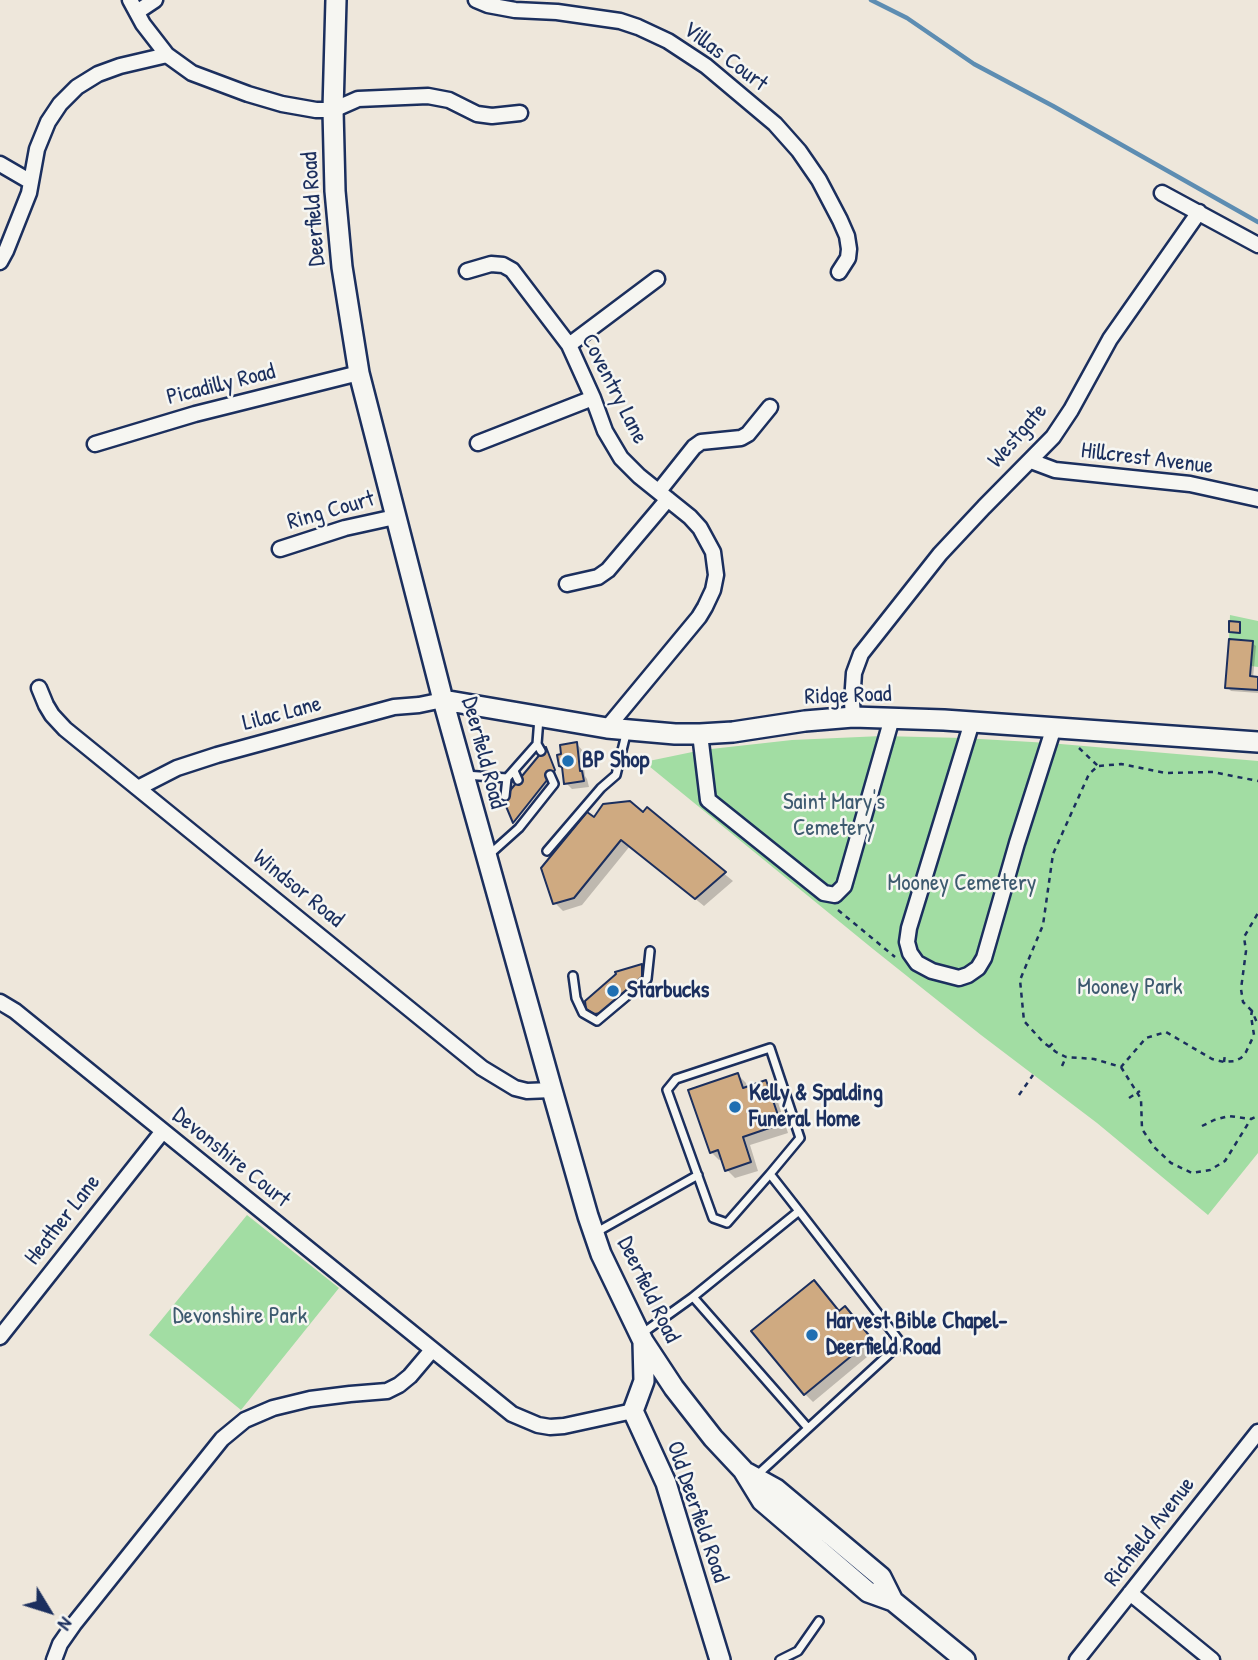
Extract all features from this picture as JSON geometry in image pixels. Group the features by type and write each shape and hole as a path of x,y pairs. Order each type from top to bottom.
{"main road":[{"name":"Deerfield Road","path":"336,0 333,110 335,191 342,267 359,373 443,700 552,1090 601,1254 641,1338 674,1388 713,1438 749,1474 762,1501 869,1592 893,1601 965,1660"},
{"name":"Ridge Road","path":"443,700 607,728 700,734 853,717 972,722 1051,735 1258,742"},
{"path":"632,1411 644,1381 641,1338"},
{"name":"Old Deerfield Road","path":"632,1411 666,1483 720,1660"}],"street":[{"path":"155,0 134,6 143,24 167,55 192,73 248,94 316,110 333,110 358,99 428,96 449,100 477,114 492,116 520,113"},
{"name":"Villas Court","path":"476,0 515,10 557,12 620,21 668,41 706,66 775,124 799,151 819,180 847,236 848,258 839,272"},
{"path":"0,261 29,192 37,149 48,122 60,104 98,74 167,55"},
{"path":"0,164 6,170 31,182"},
{"path":"1162,193 1258,245"},
{"name":"Westgate","path":"853,717 854,673 861,654 940,554 1053,437 1110,339 1199,212"},
{"name":"Coventry Lane","path":"467,271 491,264 503,265 512,270 569,345 605,431 621,458 690,517 700,528 713,552 716,575 713,590 699,617 607,728"},
{"path":"569,345 657,279"},
{"name":"Picadilly Road","path":"95,444 195,414 359,373"},
{"path":"478,443 593,398"},
{"path":"567,584 598,577 608,570 694,447 701,442 741,438 748,434 770,407"},
{"name":"Hillcrest Avenue","path":"1031,461 1055,470 1191,484 1258,499"},
{"name":"Ring Court","path":"280,549 345,528 395,517"},
{"name":"Windsor Road","path":"39,688 52,715 65,729 482,1068 514,1088 527,1091 552,1090"},
{"name":"Lilac Lane","path":"138,788 177,768 217,755 394,707 443,700"},
{"path":"700,734 708,800 824,893 832,895 844,886 892,718"},
{"path":"972,722 909,928 908,942 910,953 917,964 959,978 978,968 984,958 1051,735"},
{"name":"Devonshire Court","path":"0,1002 15,1011 513,1415 538,1425 564,1426 632,1411"},
{"name":"Heather Lane","path":"0,1337 163,1131"},
{"path":"54,1660 60,1644 74,1624 222,1438 245,1420 274,1408 310,1399 387,1391 399,1385 432,1350"},
{"name":"Richfield Avenue","path":"1077,1660 1258,1432"},
{"path":"1130,1593 1212,1660"}],"lane":[{"path":"505,796 507,778 526,756 539,748 540,716"},
{"path":"547,851 601,788 616,775 627,729"},
{"path":"526,756 530,765"},
{"path":"514,771 518,780"},
{"path":"464,775 507,778"},
{"path":"487,857 519,828 543,799 554,784 551,775"},
{"path":"539,788 543,799"},
{"path":"527,802 531,812"},
{"path":"515,819 519,828"},
{"path":"573,976 576,998 583,1013 597,1021 647,979 650,951"},
{"path":"769,1048 800,1138 770,1174 727,1223 713,1218 667,1090 676,1079 769,1048"},
{"path":"749,1474 808,1428 901,1343 770,1174"},
{"path":"594,1234 698,1175"},
{"path":"641,1338 799,1211"},
{"path":"693,1297 808,1428"},
{"path":"780,1660 798,1651 819,1621"}],"path":[{"path":"1051,735 1075,744 1098,766"},
{"path":"1251,1119 1225,1161 1210,1170 1192,1173 1171,1163 1154,1147 1142,1129 1141,1099 1121,1067 1094,1059 1066,1057 1043,1042 1024,1021 1020,980 1043,925 1053,854 1089,774 1098,766 1121,764 1166,773 1213,772 1258,781"},
{"path":"832,895 835,907 899,960 917,964"},
{"path":"1258,913 1244,937 1241,989 1243,1002 1252,1011 1258,1025"},
{"path":"1121,1067 1146,1038 1166,1032 1212,1059 1235,1061 1246,1052 1254,1035 1252,1011"},
{"path":"1049,1047 1056,1040"},
{"path":"1224,1062 1226,1054"},
{"path":"1062,1066 1066,1057"},
{"path":"1019,1095 1033,1075"},
{"path":"1129,1098 1138,1091"},
{"path":"1202,1126 1229,1116 1251,1119 1258,1116"}],"green space":[{"path":"1230,615 1258,621 1258,667 1251,666 1253,641 1229,639"},
{"path":"882,736 1049,743 1258,761 1258,1153 1208,1215 1097,1123 873,949 644,762 702,750 792,740"},
{"name":"Devonshire Park","path":"247,1215 339,1288 241,1410 149,1335"}],"building":[{"path":"1229,621 1240,622 1240,633 1229,632"},
{"path":"1229,639 1253,641 1250,676 1258,677 1258,690 1225,688"},
{"name":"BP Shop","path":"577,742 580,771 584,781 564,784 557,755 561,754 560,745"},
{"path":"546,747 555,770 513,823 503,799"},
{"path":"630,801 643,812 647,807 726,872 695,899 621,840 574,898 553,904 541,868 587,812 594,817 603,804"},
{"name":"Starbucks","path":"642,964 642,981 603,1013 594,1014 586,1009 585,1001 616,974 615,972"},
{"name":"Kelly & Spalding Funeral Home","path":"738,1073 743,1088 766,1080 781,1124 743,1137 751,1162 725,1171 718,1150 710,1153 688,1090"},
{"name":"Harvest Bible Chapel- Deerfield Road","path":"814,1280 839,1311 845,1306 872,1339 804,1395 751,1331"}],"waterway":[{"path":"871,0 907,18 974,64 1258,222"}],"place":[{"name":"BP Shop","path":"568,761"},
{"name":"Starbucks","path":"613,991"},
{"name":"Kelly & Spalding Funeral Home","path":"735,1107"},
{"name":"Harvest Bible Chapel- Deerfield Road","path":"812,1335"}],"park label":[{"name":"Saint Mary's Cemetery","path":"834,816"},
{"name":"Mooney Cemetery","path":"962,884"},
{"name":"Mooney Park","path":"1130,988"}]}
